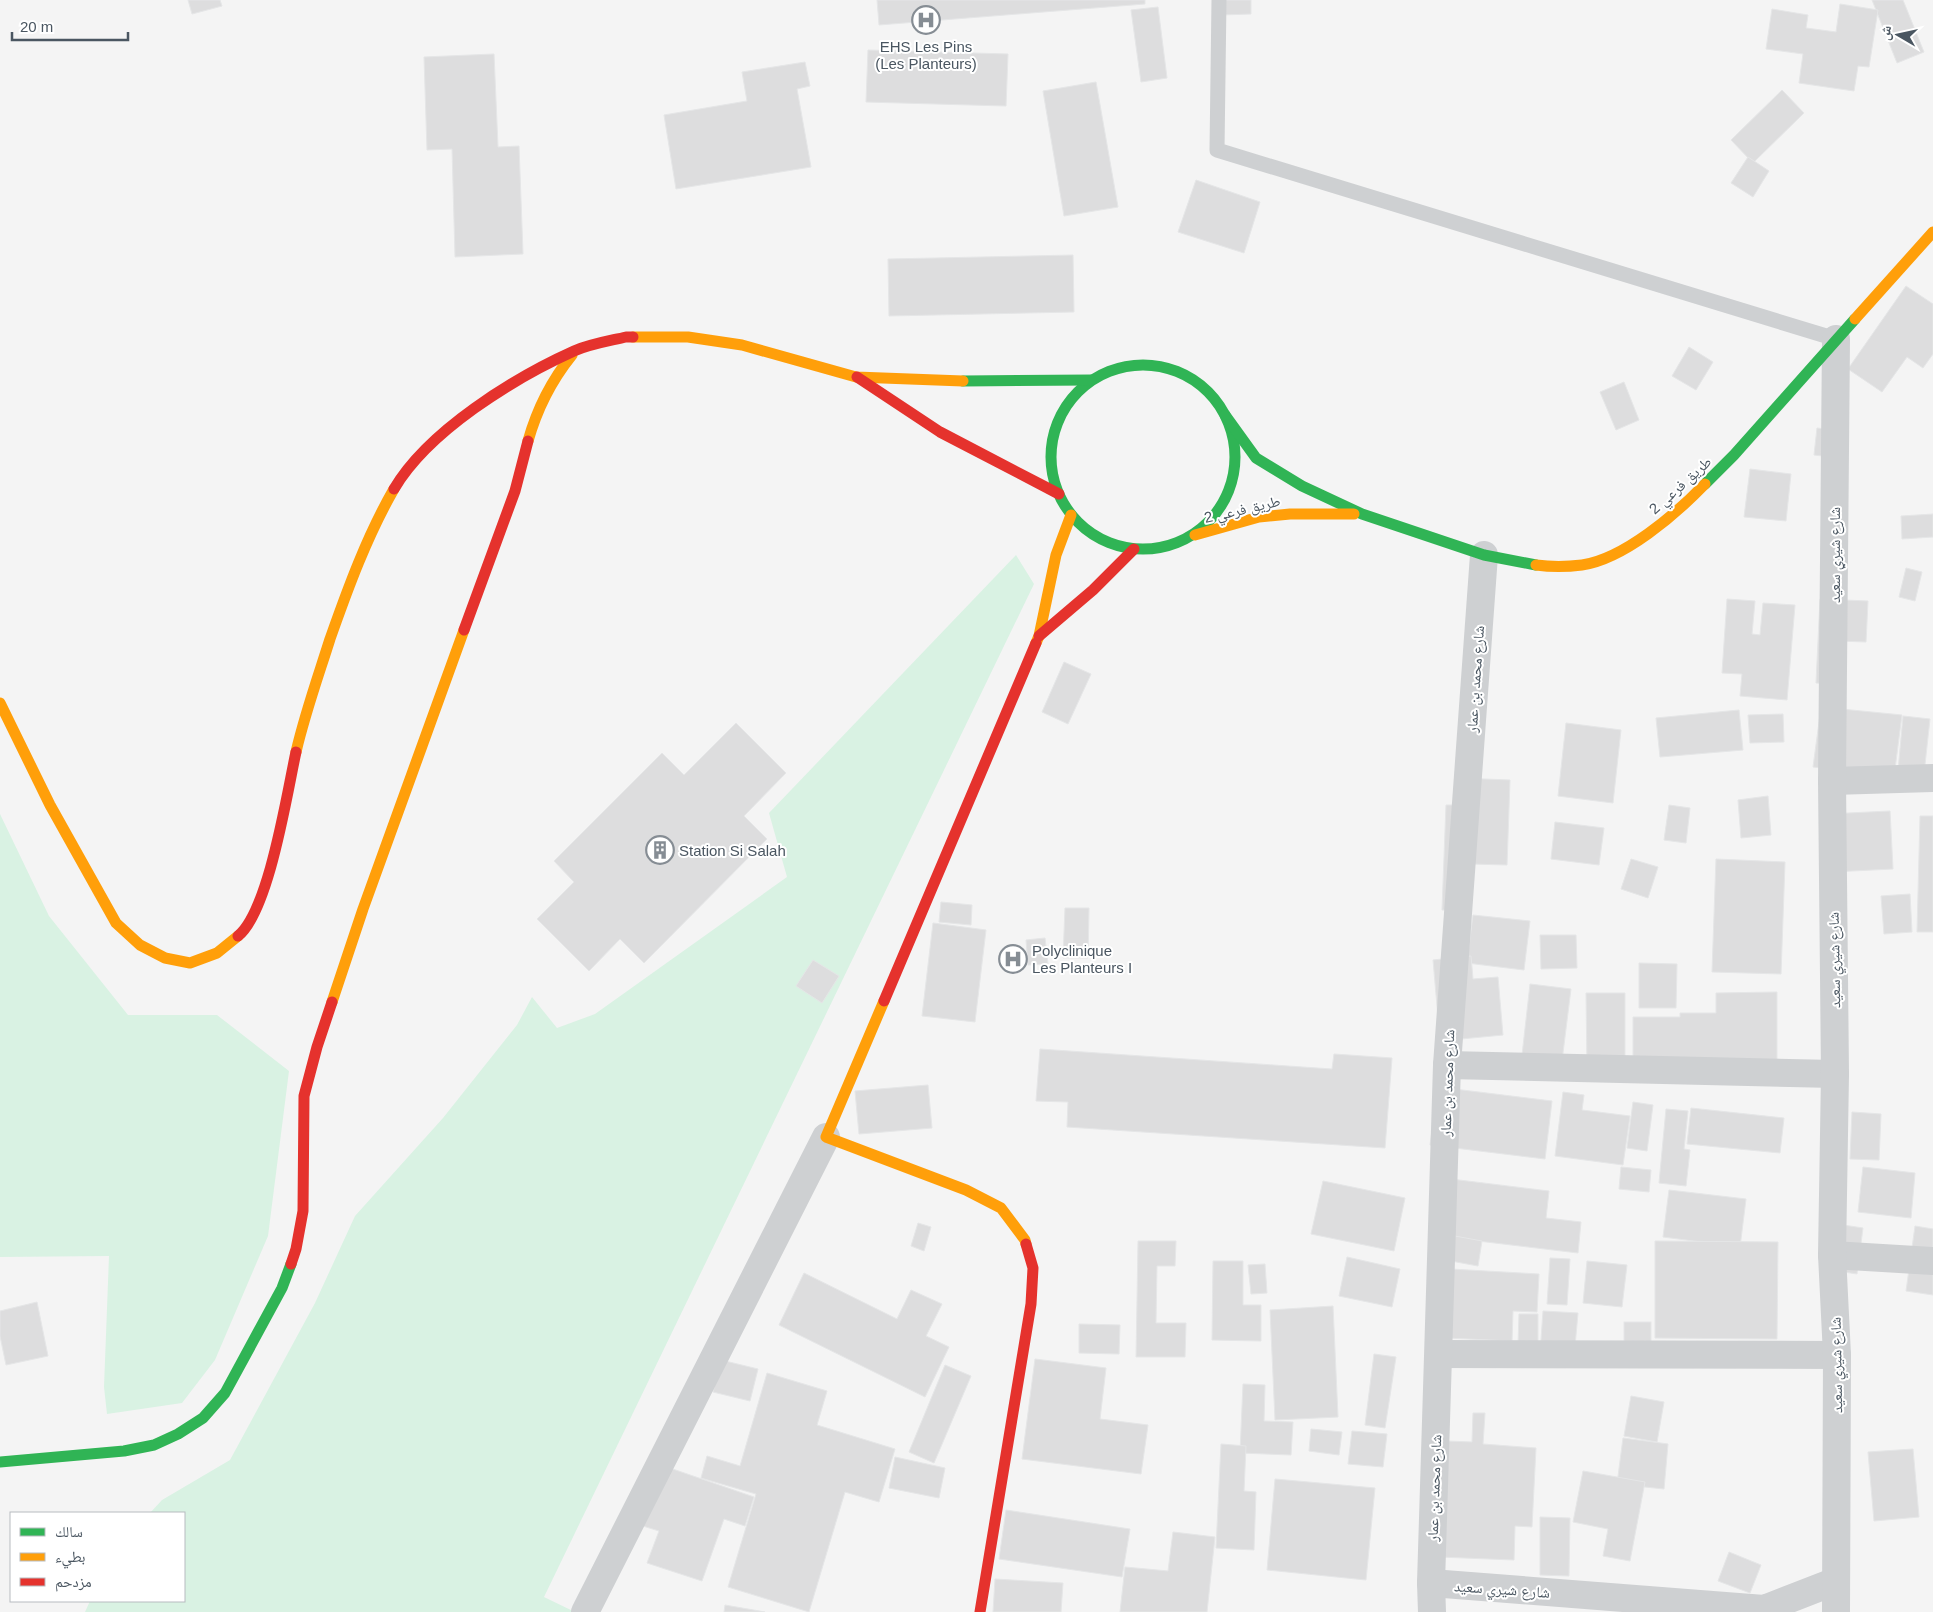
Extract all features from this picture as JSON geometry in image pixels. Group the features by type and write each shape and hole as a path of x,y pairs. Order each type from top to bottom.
{"street":[{"name":"طريق فرعي 2","path":"1092,380 1120,368 1151,365 1181,373 1206,390 1256,458 1302,486 1362,514 1484,555 1518,563 1553,567 1583,565 1617,553 1648,534 1700,491 1933,232"},
{"path":"0,703 50,805 116,923 140,945 165,958 190,963 217,953 242,933 257,909 268,878 304,716 342,606 379,515 400,480 429,445 472,411 521,378 576,350 626,337 688,337 742,345 856,377 983,382 1092,380"},
{"name":"شارع شيري سعيد","path":"1836,339 1832,780 1836,1074 1832,1255 1837,1355 1836,1612"},
{"path":"0,1462 124,1451 154,1446 178,1434 203,1418 225,1393 282,1288 296,1249 303,1211 304,1096 317,1047 363,908 514,491 530,433 544,394 557,371 576,350"},
{"path":"856,377 940,432 1059,494"},
{"path":"1092,380 1073,398 1059,419 1052,444 1052,469 1059,494 1072,515 1089,532 1111,544 1134,549 1162,547 1188,537 1211,520 1226,497 1234,470 1234,441 1225,415"},
{"name":"طريق فرعي 2","path":"1188,537 1266,516 1362,514"},
{"path":"585,1612 826,1137 1039,636 1056,555 1072,515"},
{"path":"1039,636 1093,590 1134,549"},
{"name":"شارع محمد بن عمار","path":"1432,1612 1431,1583 1447,1065 1484,555"},
{"path":"1832,780 1933,778"},
{"path":"1447,1065 1836,1074"},
{"path":"826,1137 966,1190 1001,1208 1025,1240 1033,1268 1031,1304 980,1612"},
{"path":"1832,1255 1933,1261"},
{"path":"1439,1354 1837,1355"},
{"name":"شارع شيري سعيد","path":"1431,1583 1764,1609 1836,1581"}],"lane":[{"path":"1219,0 1217,150 1836,339"}],"green space":[{"path":"1016,555 1034,584 544,1597 575,1612 85,1612 90,1602 185,1602 185,1512 151,1512 162,1500 230,1460 315,1303 355,1216 443,1118 517,1025 532,997 557,1028 595,1014 787,877 769,813"},
{"path":"0,814 49,916 128,1015 217,1015 289,1071 268,1236 215,1360 182,1403 107,1414 104,1387 109,1256 0,1257"}],"building":[{"path":"188,0 220,0 222,6 192,14"},
{"path":"877,0 1145,0 1145,4 879,25"},
{"path":"1219,0 1251,0 1251,14 1219,15"},
{"path":"1872,0 1903,0 1924,52 1897,63"},
{"path":"1840,4 1878,10 1869,67 1858,66 1854,91 1799,83 1803,54 1766,49 1772,9 1808,15 1806,28 1836,32"},
{"path":"1158,7 1167,78 1141,82 1131,10"},
{"path":"868,50 1008,54 1006,106 866,102"},
{"path":"494,54 498,147 519,146 523,254 455,257 452,149 427,150 424,57"},
{"path":"805,62 810,86 797,89 811,167 676,189 664,115 747,101 742,72"},
{"path":"1096,82 1118,207 1064,216 1043,91"},
{"path":"1782,90 1804,113 1753,163 1731,140"},
{"path":"1748,157 1769,171 1753,197 1731,183"},
{"path":"1196,180 1260,202 1244,253 1178,232"},
{"path":"1073,255 1074,312 889,316 888,259"},
{"path":"1906,286 1933,304 1933,354 1923,368 1907,357 1882,392 1848,369"},
{"path":"1689,347 1713,362 1696,390 1672,376"},
{"path":"1624,382 1639,420 1616,430 1600,392"},
{"path":"1817,428 1843,431 1840,458 1814,455"},
{"path":"1750,469 1791,474 1786,521 1744,517"},
{"path":"1933,514 1933,537 1902,539 1901,516"},
{"path":"1906,568 1922,572 1915,601 1899,597"},
{"path":"1727,599 1755,601 1752,634 1760,635 1763,603 1795,605 1787,700 1740,696 1742,674 1722,673"},
{"path":"1820,599 1868,601 1866,642 1839,641 1837,684 1816,683"},
{"path":"1064,662 1091,674 1068,724 1042,712"},
{"path":"1821,707 1902,715 1894,777 1813,767"},
{"path":"1739,710 1743,750 1660,757 1656,718"},
{"path":"1783,714 1784,742 1750,743 1748,715"},
{"path":"1903,716 1930,719 1924,774 1898,771"},
{"name":"Station Si Salah","path":"736,723 786,773 744,816 767,839 644,963 620,939 589,971 537,919 574,882 554,861 662,753 684,775"},
{"path":"1566,723 1621,730 1613,803 1558,796"},
{"path":"1458,778 1510,780 1507,865 1472,864 1471,911 1442,910 1446,805 1457,805"},
{"path":"1768,796 1771,835 1741,838 1738,800"},
{"path":"1669,805 1690,808 1686,843 1664,840"},
{"path":"1890,811 1893,869 1831,872 1828,814"},
{"path":"1920,816 1933,816 1933,932 1917,932"},
{"path":"1555,822 1604,828 1599,865 1551,859"},
{"path":"1631,859 1658,867 1648,898 1621,889"},
{"path":"1716,859 1785,862 1781,974 1712,972"},
{"path":"1910,894 1912,932 1884,934 1881,896"},
{"path":"941,902 972,905 971,925 939,922"},
{"path":"1065,908 1089,908 1088,958 1063,958"},
{"path":"1473,915 1530,921 1524,970 1467,963"},
{"path":"933,923 986,930 975,1022 922,1016"},
{"path":"1540,935 1576,935 1577,968 1541,969"},
{"path":"1045,938 1048,964 1028,965 1026,940"},
{"path":"1471,956 1473,979 1498,977 1503,1035 1440,1041 1433,960"},
{"path":"813,960 839,976 822,1003 796,986"},
{"path":"1639,963 1677,964 1676,1008 1639,1008"},
{"path":"1530,984 1571,989 1562,1061 1522,1055"},
{"path":"1777,992 1777,1066 1633,1078 1633,1017 1680,1017 1680,1013 1716,1013 1716,993"},
{"path":"1586,993 1625,993 1625,1071 1587,1071"},
{"path":"1040,1049 1332,1069 1334,1054 1392,1058 1385,1148 1067,1127 1068,1102 1036,1101"},
{"path":"928,1085 932,1128 859,1134 855,1091"},
{"path":"1438,1087 1552,1101 1545,1159 1430,1145"},
{"path":"1563,1092 1584,1095 1582,1110 1630,1116 1623,1165 1555,1156"},
{"path":"1633,1102 1653,1105 1647,1151 1627,1148"},
{"path":"1691,1108 1784,1118 1780,1153 1687,1144"},
{"path":"1666,1109 1688,1111 1684,1149 1690,1150 1686,1186 1659,1183"},
{"path":"1852,1112 1881,1114 1879,1160 1850,1159"},
{"path":"1621,1167 1651,1170 1649,1192 1619,1189"},
{"path":"1863,1167 1915,1173 1911,1218 1858,1212"},
{"path":"1443,1178 1549,1191 1546,1218 1581,1222 1578,1253 1436,1236"},
{"path":"1323,1181 1405,1198 1394,1251 1311,1234"},
{"path":"1669,1190 1746,1199 1740,1247 1663,1237"},
{"path":"918,1223 931,1227 924,1251 911,1246"},
{"path":"1830,1223 1863,1228 1857,1274 1824,1269"},
{"path":"1915,1226 1933,1229 1933,1295 1906,1291"},
{"path":"1455,1236 1482,1241 1478,1266 1451,1261"},
{"path":"1138,1241 1176,1241 1175,1266 1157,1266 1156,1323 1186,1323 1185,1357 1136,1357"},
{"path":"1655,1241 1778,1242 1777,1339 1655,1338"},
{"path":"1347,1257 1400,1269 1392,1307 1339,1296"},
{"path":"1550,1258 1570,1259 1567,1305 1547,1304"},
{"path":"1213,1261 1243,1261 1243,1305 1261,1305 1261,1341 1212,1340"},
{"path":"1587,1261 1627,1265 1622,1307 1583,1303"},
{"path":"1265,1264 1267,1293 1251,1294 1248,1265"},
{"path":"1451,1269 1539,1274 1537,1312 1513,1311 1512,1341 1447,1338"},
{"path":"804,1273 897,1319 911,1290 942,1304 926,1336 949,1347 925,1397 779,1325"},
{"path":"37,1302 48,1356 6,1365 0,1336 0,1311"},
{"path":"1333,1306 1338,1417 1275,1420 1270,1310"},
{"path":"1543,1311 1578,1313 1574,1357 1540,1354"},
{"path":"1519,1314 1538,1314 1538,1344 1518,1345"},
{"path":"1624,1322 1651,1322 1651,1349 1624,1349"},
{"path":"1079,1324 1120,1325 1119,1354 1079,1353"},
{"path":"1374,1354 1396,1357 1385,1428 1365,1425"},
{"path":"1035,1359 1106,1368 1100,1419 1148,1425 1141,1474 1022,1459"},
{"path":"721,1360 758,1369 750,1401 713,1392"},
{"path":"945,1365 971,1376 934,1463 909,1452"},
{"path":"767,1373 827,1391 817,1425 895,1449 879,1502 845,1492 809,1612 728,1587 756,1494 701,1478 707,1456 740,1466"},
{"path":"1243,1384 1265,1385 1264,1421 1293,1422 1291,1455 1240,1453"},
{"path":"1631,1396 1664,1402 1657,1442 1624,1436"},
{"path":"1473,1413 1485,1413 1483,1444 1536,1448 1532,1527 1515,1526 1514,1560 1440,1557 1446,1441 1472,1442"},
{"path":"1311,1429 1342,1432 1339,1455 1309,1451"},
{"path":"1352,1431 1387,1434 1383,1467 1348,1464"},
{"path":"1623,1438 1668,1444 1664,1489 1617,1484"},
{"path":"1221,1444 1246,1446 1244,1491 1256,1492 1254,1550 1216,1548"},
{"path":"1913,1449 1919,1517 1874,1521 1868,1452"},
{"path":"895,1457 945,1468 939,1498 889,1488"},
{"path":"664,1466 754,1497 745,1526 724,1519 702,1581 647,1563 659,1531 643,1526"},
{"path":"1583,1471 1645,1482 1630,1561 1603,1556 1608,1529 1573,1522"},
{"path":"1275,1479 1375,1488 1366,1580 1267,1570"},
{"path":"1006,1510 1130,1529 1122,1577 999,1559"},
{"path":"1540,1517 1570,1518 1569,1576 1540,1575"},
{"path":"1173,1532 1215,1537 1207,1612 1120,1612 1125,1567 1168,1571"},
{"path":"1729,1552 1761,1565 1750,1593 1718,1581"},
{"path":"995,1579 1063,1583 1061,1612 993,1612"},
{"path":"725,1605 765,1612 724,1612"}],"traffic: fast":[{"path":"1705,484 1734,455 1855,319"},
{"path":"1143,365 1161,367 1178,372 1208,392 1228,422 1233,439 1235,457 1233,475 1228,492 1208,522 1178,542 1161,547 1143,549 1125,547 1108,542 1078,522 1058,492 1053,475 1051,457 1053,439 1058,422 1078,392 1108,372 1125,367 1143,365"},
{"path":"963,381 1091,380"},
{"path":"1225,415 1256,458 1302,486 1362,514 1484,555 1536,565"},
{"path":"0,1462 124,1451 154,1445 178,1434 203,1418 225,1393 282,1288 291,1264"}],"traffic: slow":[{"path":"1855,319 1933,232"},
{"path":"633,337 688,337 742,345 856,377 963,381"},
{"path":"528,441 546,396 572,355"},
{"path":"1536,565 1582,565 1615,554 1648,534 1705,484"},
{"path":"296,752 303,723 344,601 367,544 394,489"},
{"path":"1195,535 1259,517 1290,514 1354,514"},
{"path":"1036,643 1056,555 1071,515"},
{"path":"332,1002 363,909 464,630"},
{"path":"0,703 50,805 116,923 140,945 165,958 190,963 217,953 238,936"},
{"path":"884,1001 826,1137 966,1190 1001,1208 1026,1244"}],"traffic: jam":[{"path":"394,489 409,468 428,447 474,408 500,391 550,362 586,346 633,337"},
{"path":"857,377 940,432 1059,494"},
{"path":"464,630 515,491 528,441"},
{"path":"1039,636 1093,590 1134,549"},
{"path":"884,1001 1036,643"},
{"path":"238,936 249,923 268,878 282,822 296,752"},
{"path":"291,1264 296,1249 303,1211 304,1096 317,1047 332,1002"},
{"path":"980,1612 1031,1304 1033,1268 1026,1244"}],"place":[{"name":"EHS Les Pins (Les Planteurs)","path":"926,20"},
{"name":"Station Si Salah","path":"660,850"},
{"name":"Polyclinique Les Planteurs I","path":"1013,959"}]}
